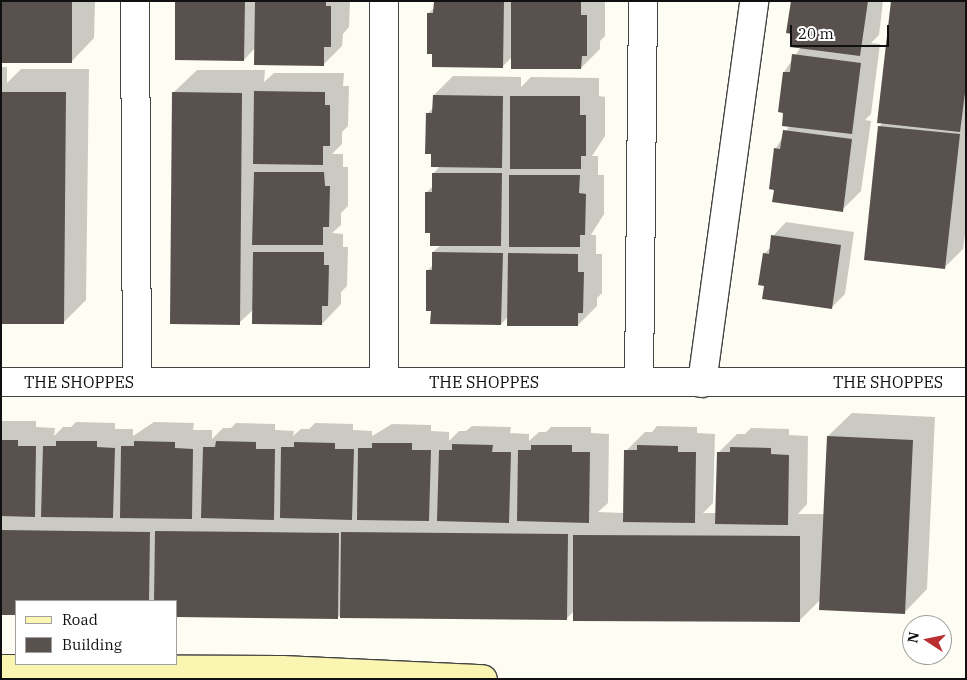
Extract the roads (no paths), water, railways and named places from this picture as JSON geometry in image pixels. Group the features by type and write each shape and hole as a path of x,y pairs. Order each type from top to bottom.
{"street":[{"path":"135,1 137,382"},
{"path":"384,1 384,382"},
{"path":"639,382 643,1"},
{"path":"702,383 754,1"},
{"name":"THE SHOPPES","path":"1,382 966,382"},
{"path":"1,669 282,670 483,679"}]}
